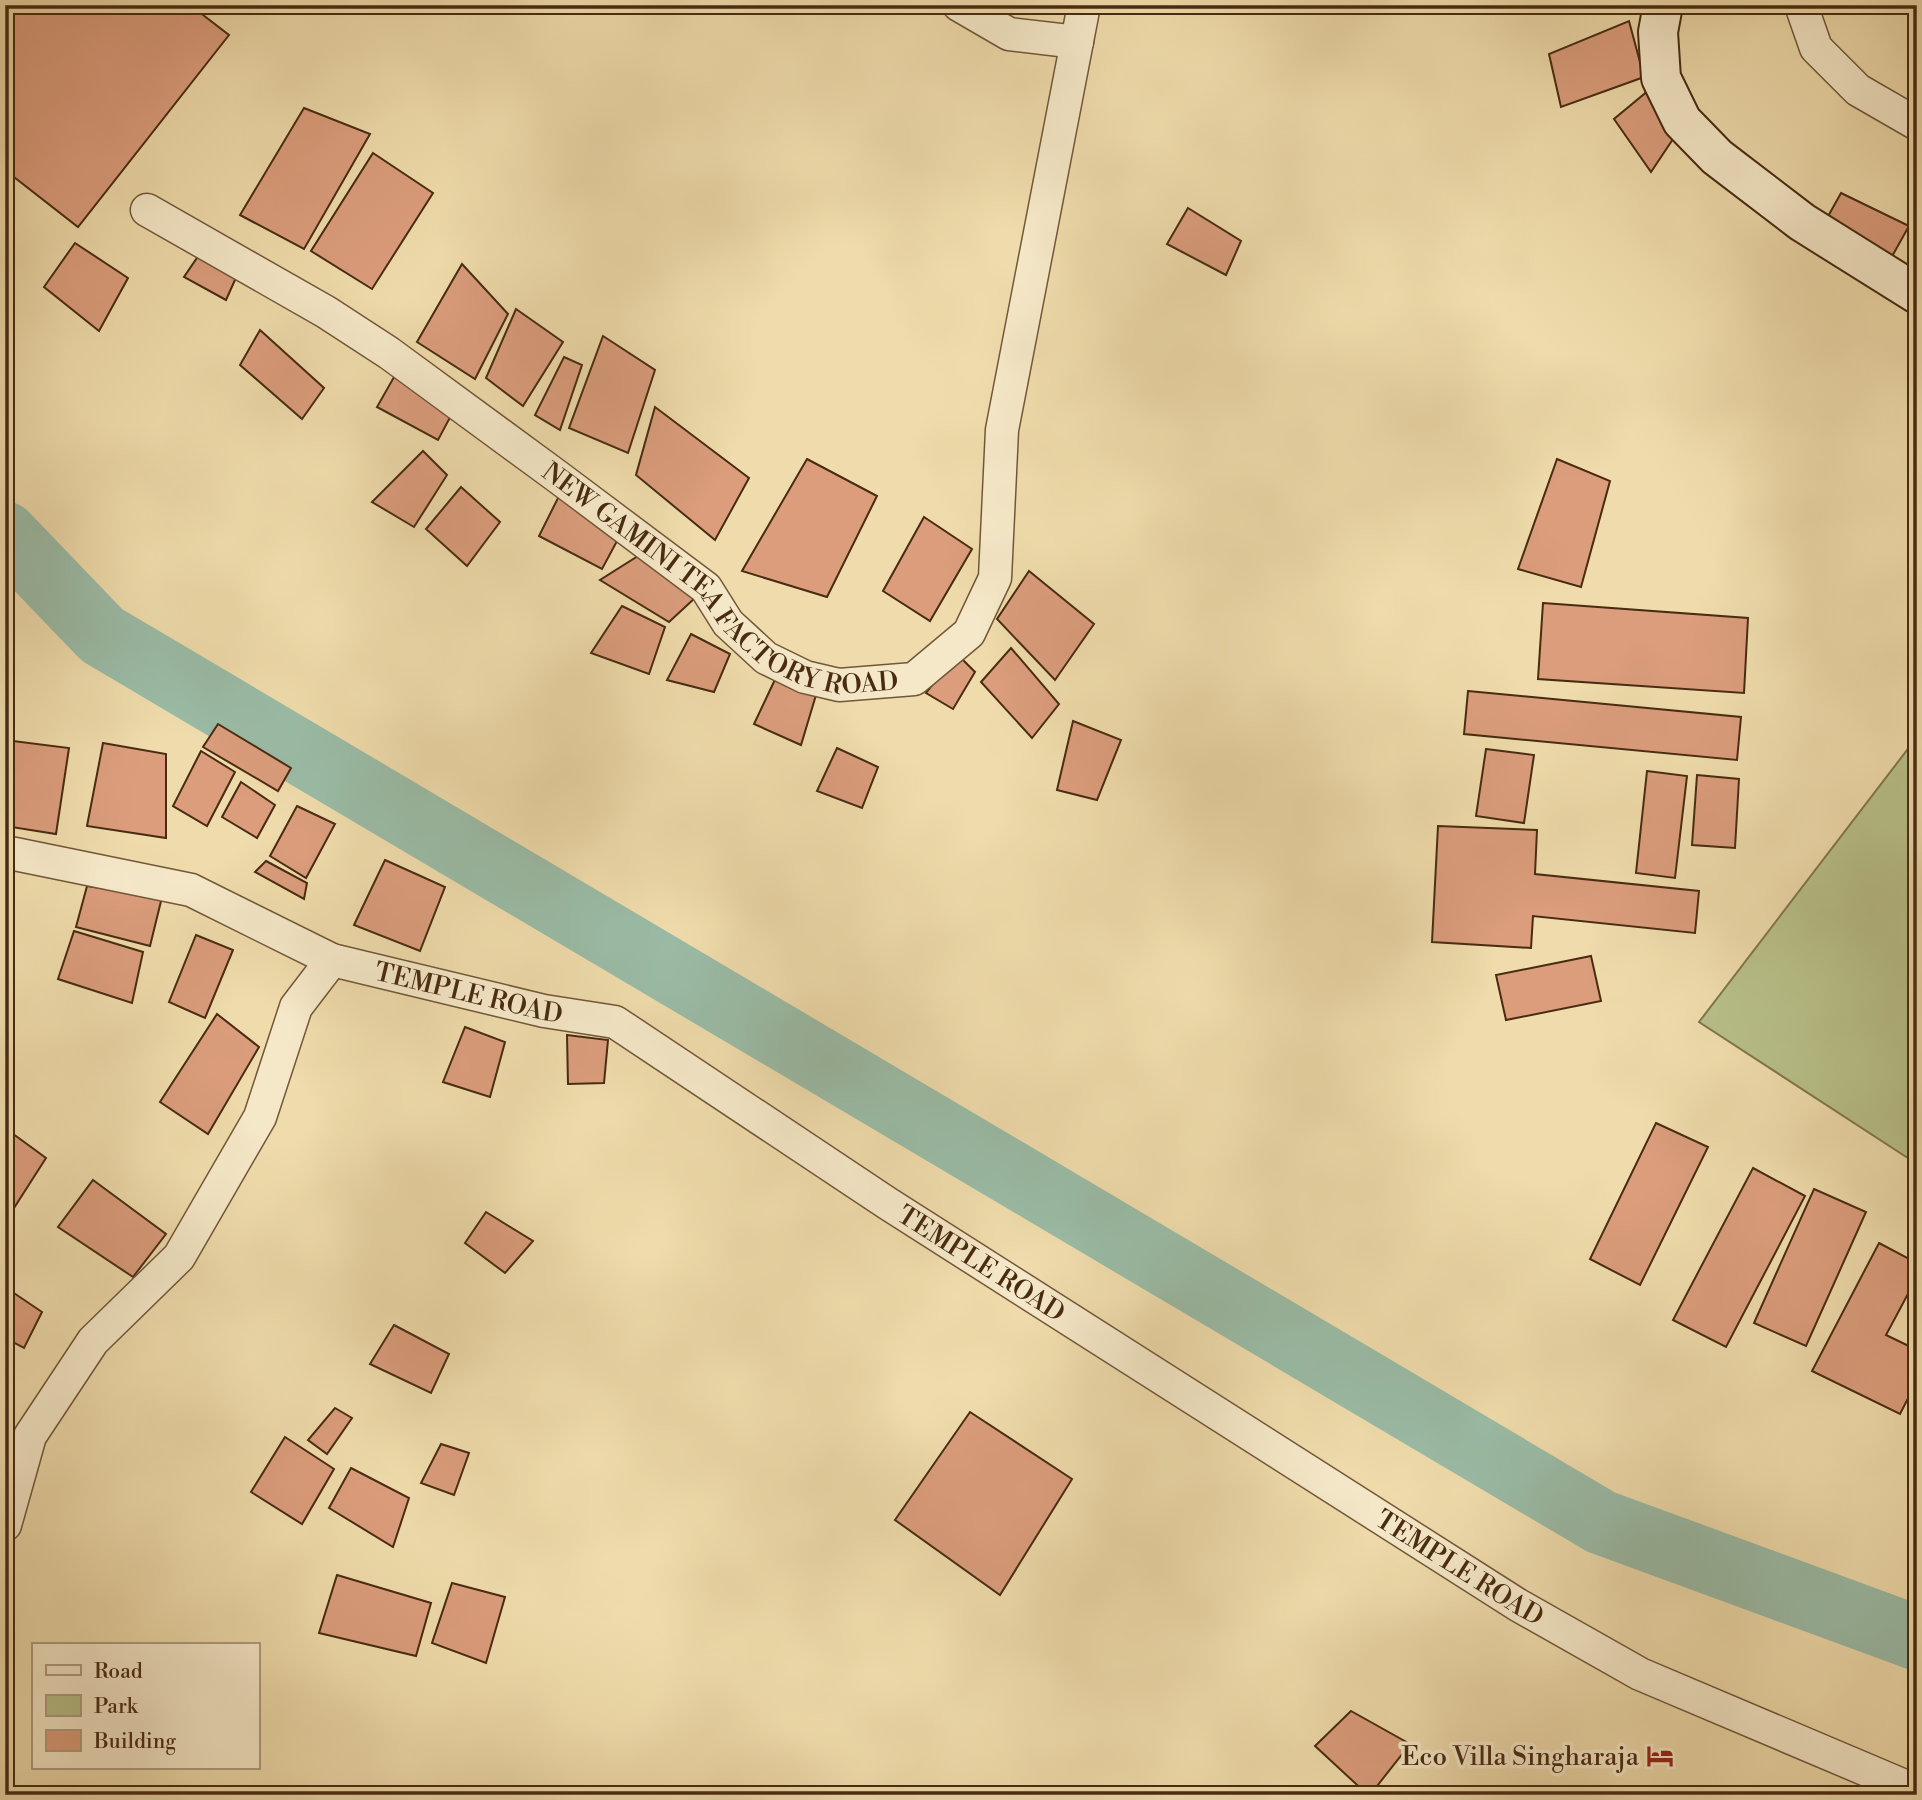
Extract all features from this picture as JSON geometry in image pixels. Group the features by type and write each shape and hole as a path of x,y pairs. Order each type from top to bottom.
{"main road":[{"path":"1662,5 1658,32 1661,78 1682,121 1717,157 1802,222 1917,293"}],"street":[{"path":"959,5 1009,34 1077,42"},
{"name":"NEW GAMINI TEA FACTORY ROAD","path":"147,210 326,312 389,353 706,588 727,623 766,658 805,677 839,685 914,679 969,633 995,578 1002,430 1084,5"},
{"path":"1801,5 1816,48 1858,90 1917,124"},
{"name":"TEMPLE ROAD","path":"5,852 191,890 332,960 544,1011 615,1022 887,1203 1518,1605 1640,1674 1917,1793"},
{"path":"5,1525 30,1436 93,1341 179,1257 260,1117 296,1007 332,960"}],"green space":[{"path":"1917,737 1917,1164 1699,1022"}],"building":[{"path":"5,5 190,5 229,35 78,227 5,170"},
{"path":"1629,21 1644,77 1561,107 1549,54"},
{"path":"1649,90 1679,130 1651,172 1614,119"},
{"path":"304,108 370,134 304,249 240,215"},
{"path":"373,153 433,193 372,289 311,251"},
{"path":"1841,193 1909,226 1890,260 1826,220"},
{"path":"1188,208 1241,241 1226,275 1167,244"},
{"path":"75,243 128,278 99,331 44,287"},
{"path":"201,252 239,271 226,300 184,277"},
{"path":"462,264 508,314 475,379 417,342"},
{"path":"516,309 563,342 523,406 486,378"},
{"path":"260,330 324,388 302,419 240,365"},
{"path":"603,336 655,370 628,453 569,428"},
{"path":"564,357 582,365 560,430 535,415"},
{"path":"394,377 454,410 438,440 377,407"},
{"path":"655,407 749,478 715,540 636,475"},
{"path":"423,451 447,475 414,527 372,502"},
{"path":"807,459 877,496 827,597 742,571"},
{"path":"1557,459 1610,481 1581,587 1518,569"},
{"path":"461,487 500,522 467,566 426,529"},
{"path":"559,496 623,530 602,569 539,536"},
{"path":"924,517 972,549 930,621 883,591"},
{"path":"646,551 696,597 669,622 600,580"},
{"path":"1029,571 1094,624 1055,680 997,619"},
{"path":"1543,603 1748,618 1744,693 1538,679"},
{"path":"622,606 665,627 649,674 591,653"},
{"path":"691,634 730,654 714,692 667,680"},
{"path":"1011,648 1059,704 1032,738 981,682"},
{"path":"957,654 975,672 953,709 926,693"},
{"path":"779,671 816,695 801,745 754,724"},
{"path":"1468,691 1741,717 1737,760 1464,734"},
{"path":"1073,721 1121,740 1097,800 1057,790"},
{"path":"218,724 291,768 278,791 203,747"},
{"path":"5,740 69,748 56,834 5,826"},
{"path":"103,743 166,754 166,838 87,826"},
{"path":"837,748 878,767 862,808 817,791"},
{"path":"1486,749 1534,755 1524,823 1476,816"},
{"path":"201,751 235,772 207,826 173,806"},
{"path":"1647,771 1687,776 1675,878 1636,873"},
{"path":"1697,775 1739,779 1735,848 1692,845"},
{"path":"241,782 275,805 257,838 222,817"},
{"path":"297,806 335,824 306,878 270,856"},
{"path":"1438,826 1537,830 1535,874 1699,891 1695,933 1533,916 1531,948 1432,942"},
{"path":"385,860 445,887 420,951 354,925"},
{"path":"266,861 307,883 304,899 255,872"},
{"path":"87,886 162,897 150,946 76,927"},
{"path":"74,931 143,952 132,1003 58,979"},
{"path":"196,935 233,950 205,1018 169,1002"},
{"path":"1591,956 1601,1001 1506,1020 1496,975"},
{"path":"217,1014 259,1047 208,1134 160,1102"},
{"path":"465,1027 505,1042 490,1097 443,1082"},
{"path":"567,1035 608,1040 604,1083 568,1084"},
{"path":"1656,1123 1708,1147 1640,1285 1590,1259"},
{"path":"5,1128 46,1158 5,1222"},
{"path":"1753,1168 1805,1196 1726,1347 1673,1320"},
{"path":"93,1180 166,1234 133,1277 58,1227"},
{"path":"1814,1189 1866,1212 1806,1346 1754,1323"},
{"path":"486,1212 533,1241 505,1273 465,1243"},
{"path":"1879,1243 1917,1263 1917,1277 1886,1335 1917,1350 1917,1381 1900,1414 1812,1371"},
{"path":"5,1287 42,1312 24,1348 5,1338"},
{"path":"394,1325 449,1354 431,1393 370,1364"},
{"path":"335,1408 352,1418 327,1454 308,1440"},
{"path":"970,1412 1072,1479 1000,1595 895,1520"},
{"path":"285,1437 334,1469 302,1524 251,1492"},
{"path":"441,1444 469,1453 454,1495 421,1483"},
{"path":"351,1468 409,1498 393,1547 329,1508"},
{"path":"337,1575 431,1603 416,1656 319,1633"},
{"path":"452,1583 505,1597 486,1663 432,1643"},
{"path":"1351,1711 1410,1744 1370,1795 1315,1746"}],"waterway":[{"path":"5,534 102,635 1601,1522 1917,1638"}],"place":[{"name":"Eco Villa Singharaja","path":"1660,1756"}]}
